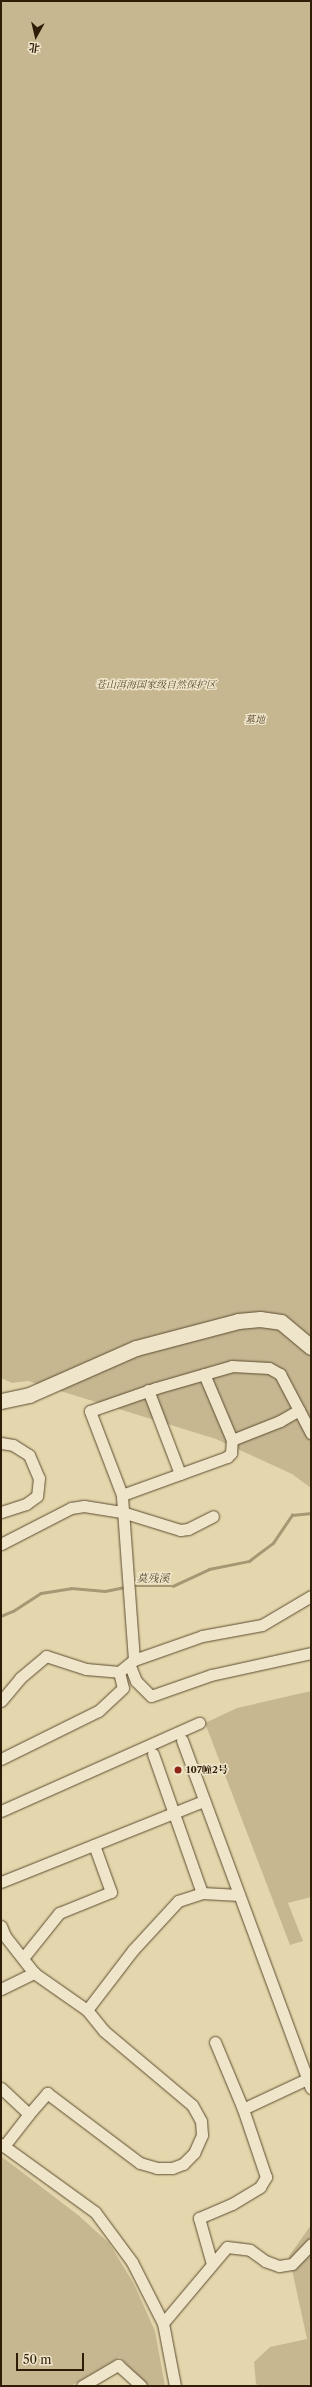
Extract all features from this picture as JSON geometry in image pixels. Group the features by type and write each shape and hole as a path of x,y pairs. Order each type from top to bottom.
{"street":[{"path":"1,1401 29,1395 136,1348 238,1321 260,1319 281,1322 311,1347"},
{"path":"311,1433 280,1374 272,1369 232,1366 148,1390 90,1411 122,1495 122,1512 129,1580 132,1663 136,1681 151,1696 211,1675 311,1653"},
{"path":"122,1495 227,1457 231,1453 232,1440 204,1374"},
{"path":"148,1390 180,1474"},
{"path":"232,1440 280,1421 299,1410"},
{"path":"1,1444 13,1445 29,1455 39,1478 37,1496 26,1504 1,1512"},
{"path":"1,1544 71,1508 84,1506 122,1512 180,1530 188,1529 213,1516"},
{"path":"1,1701 20,1678 46,1656 86,1669 119,1672 132,1663 202,1636 262,1625 311,1596"},
{"path":"119,1672 123,1688"},
{"path":"1,1759 98,1711 123,1688 136,1681"},
{"path":"1,1811 199,1723"},
{"path":"182,1740 309,2083 243,2109"},
{"path":"153,1754 202,1893"},
{"path":"1,1882 204,1801"},
{"path":"23,1958 59,1913 111,1892 94,1844"},
{"path":"87,2010 133,1950 178,1901 202,1893 239,1895"},
{"path":"1,1926 5,1936 34,1973 87,2010 104,2030 192,2105 201,2121 202,2135 194,2153 183,2164 172,2168 157,2168 140,2163 47,2093 2,2145 94,2212 132,2262 163,2323 175,2386"},
{"path":"1,1989 34,1973"},
{"path":"212,2264 199,2218 232,2204 260,2187 266,2177 243,2109 215,2042"},
{"path":"1,2088 29,2114"},
{"path":"163,2323 227,2247 239,2247 250,2250 265,2261 279,2266 292,2264 311,2244"},
{"path":"82,2386 118,2365 141,2386"}],"green space":[{"name":"苍山洱海国家级自然保护区","path":"1,1 311,1 311,1488 292,1474 216,1439 28,1381 12,1383 1,1378"},
{"path":"311,1691 311,1897 288,1903 303,1941 290,1945 205,1723 237,1708"},
{"path":"1,2156 78,2215 109,2243 134,2284 155,2331 165,2386 150,2386 143,2382 120,2357 71,2386 1,2386"},
{"path":"311,2225 311,2386 260,2386 256,2384 254,2362 270,2347 307,2339 289,2256"}],"waterway":[{"name":"莫残溪","path":"132,1586 173,1586 209,1569 249,1561 273,1543 292,1515 311,1513"},
{"name":"莫残溪","path":"1,1616 13,1611 41,1593 71,1588 105,1591 125,1587"}],"place":[{"name":"107幢2号","path":"178,1770"}],"park label":[{"name":"墓地","path":"255,720"}]}
